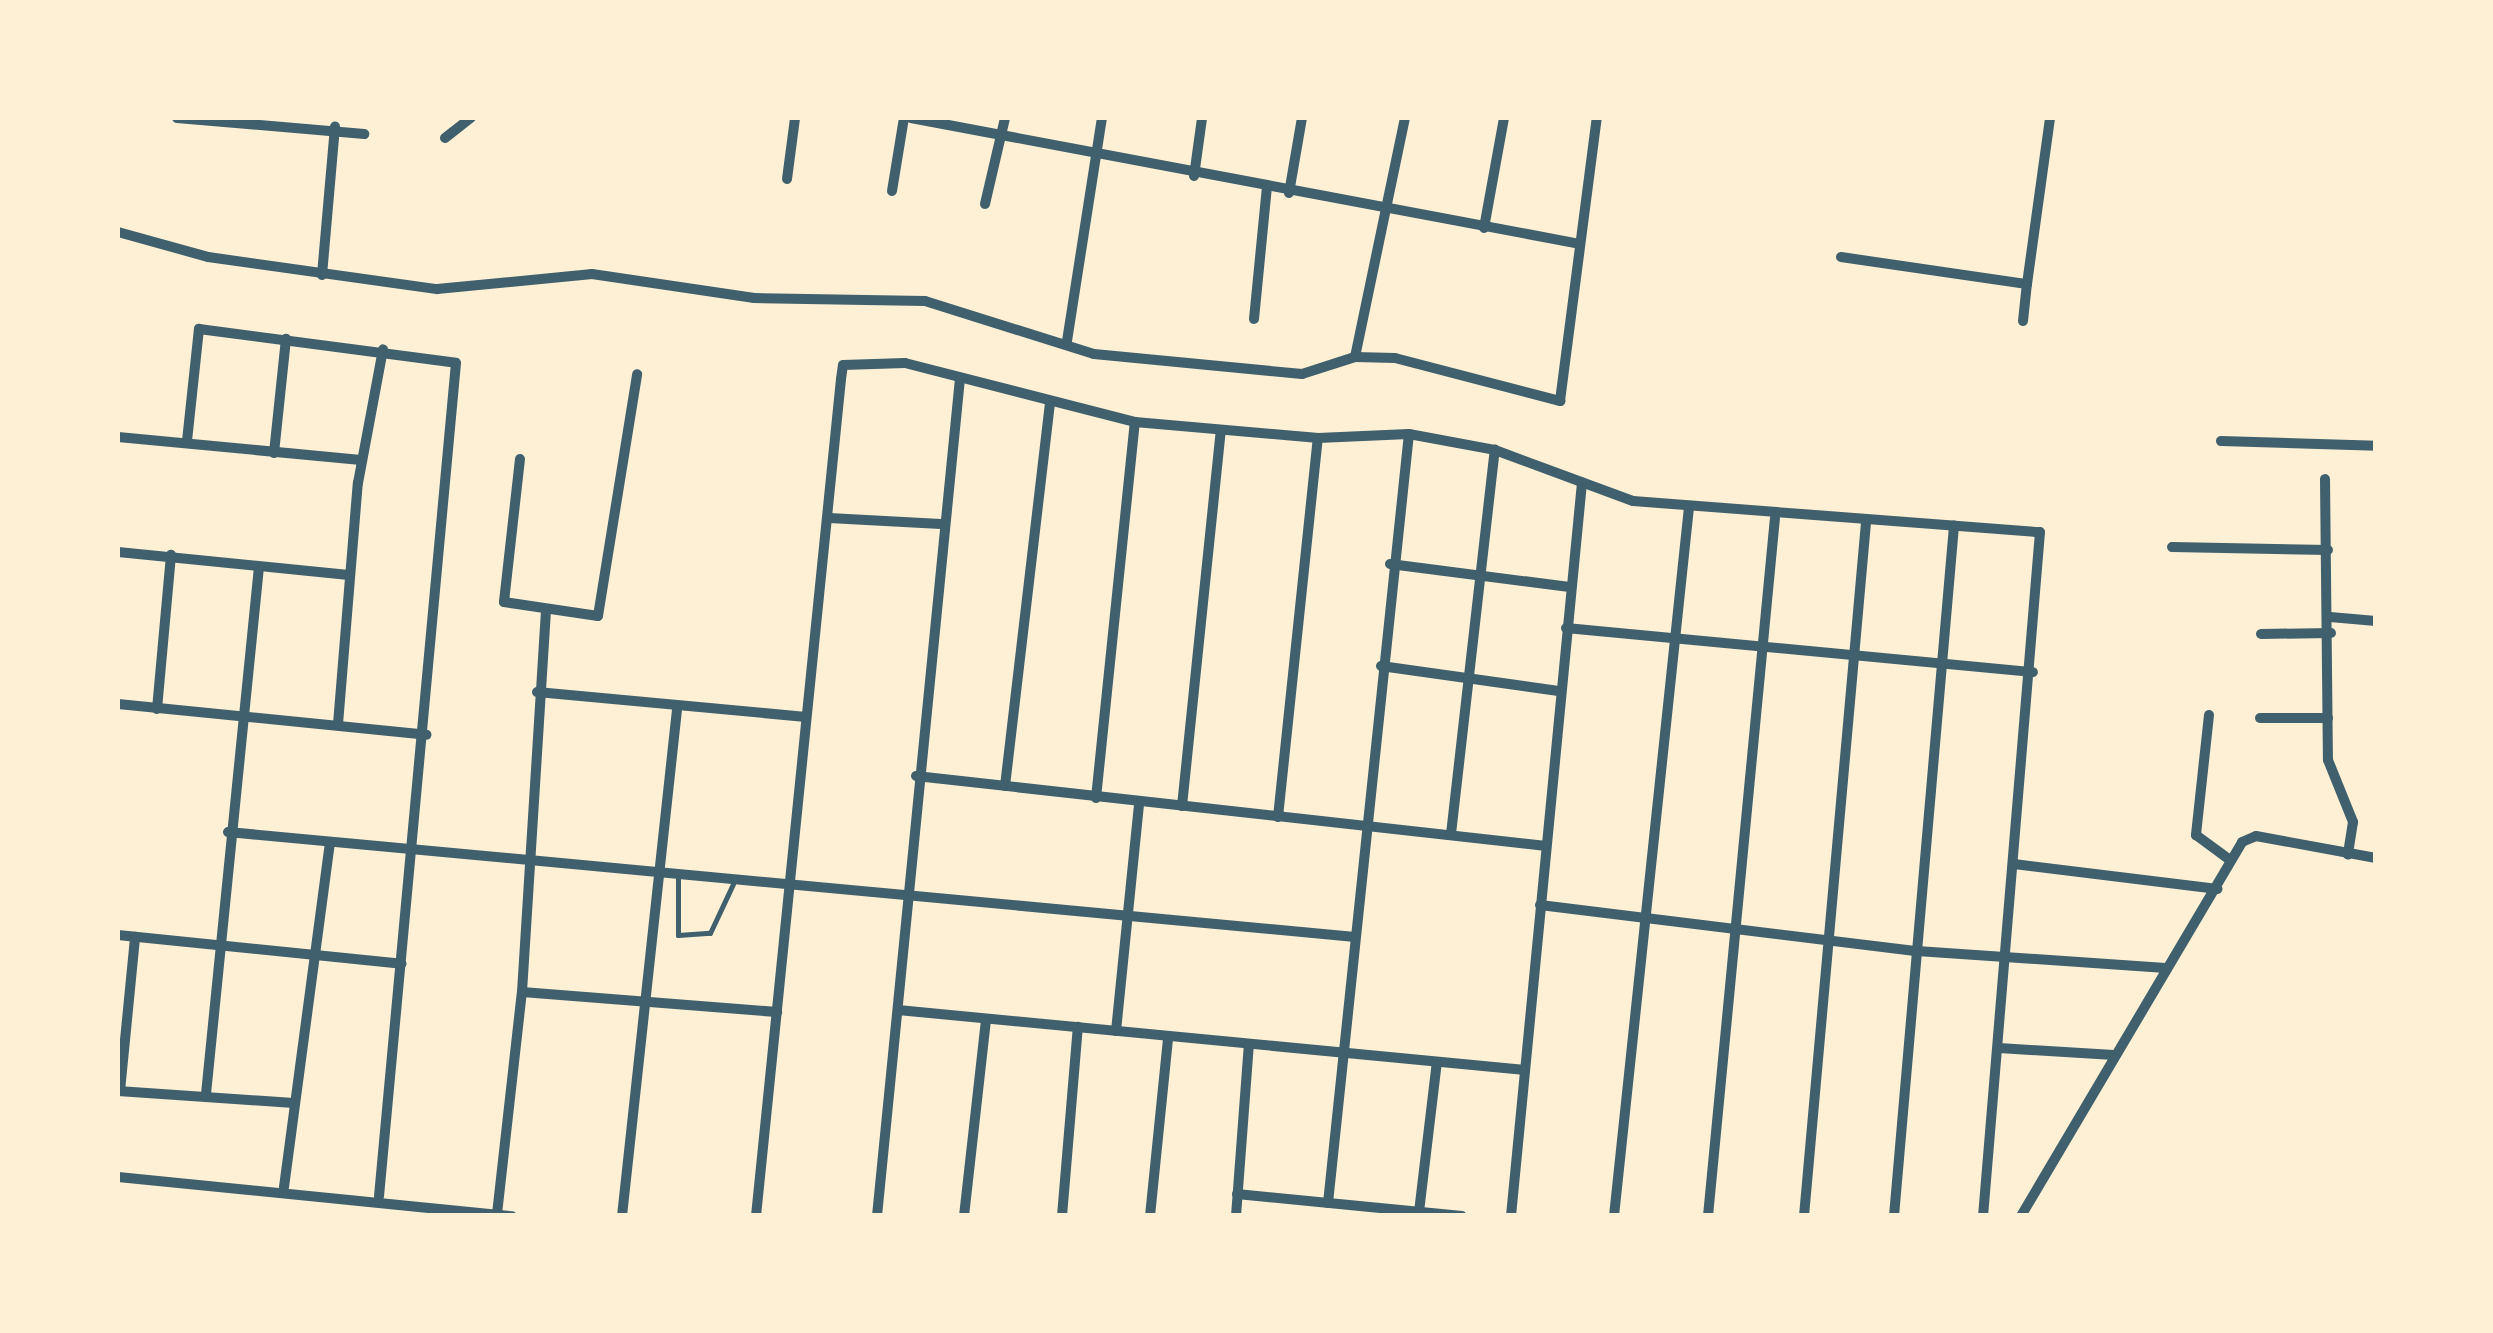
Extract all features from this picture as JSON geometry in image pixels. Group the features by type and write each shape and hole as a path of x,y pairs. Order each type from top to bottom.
{"street":[{"path":"177,118 334,127 364,134"},
{"path":"445,138 471,118"},
{"path":"787,179 794,118"},
{"path":"892,191 904,118"},
{"path":"912,118 1194,176 1575,243"},
{"path":"986,204 1004,118"},
{"path":"1068,341 1102,118"},
{"path":"1194,176 1202,118"},
{"path":"1290,192 1302,118"},
{"path":"1355,357 1405,118"},
{"path":"1484,228 1504,118"},
{"path":"118,232 322,275 492,289 592,274 754,298 925,301 1068,341 1094,354 1302,374 1355,357 1394,358 1560,401 1578,292 1568,286 1596,118"},
{"path":"2023,320 2050,118"},
{"path":"322,275 334,127"},
{"path":"1254,320 1267,188"},
{"path":"1841,256 2027,284"},
{"path":"187,442 199,329 384,348 456,363 426,735 379,1196"},
{"path":"274,453 286,339"},
{"path":"338,724 361,460 384,348"},
{"path":"756,1216 843,365 923,364 1050,403 1135,422 1318,438 1409,434 1495,450 1582,482 1690,508 1775,518 2038,530 2033,672 1983,1216"},
{"path":"520,459 503,596 507,605 600,613 638,374"},
{"path":"877,1216 916,776 960,378"},
{"path":"1005,786 1050,403"},
{"path":"1096,798 1135,422"},
{"path":"1182,806 1221,431"},
{"path":"1328,1203 1390,564 1409,434"},
{"path":"118,436 361,460"},
{"path":"1278,816 1318,438"},
{"path":"2221,441 2376,446"},
{"path":"1451,834 1495,450"},
{"path":"2325,479 2331,633 2328,760 2352,822 2348,855"},
{"path":"1512,1216 1582,482"},
{"path":"1614,1216 1690,508"},
{"path":"828,518 941,524"},
{"path":"1708,1216 1759,647 1775,518"},
{"path":"1804,1216 1866,523"},
{"path":"1894,1216 1954,526"},
{"path":"2172,548 2328,550"},
{"path":"118,552 350,575"},
{"path":"157,709 171,555"},
{"path":"1390,564 1570,587"},
{"path":"206,1094 228,832 245,717 259,567"},
{"path":"497,1214 522,992 532,864 537,692 546,610"},
{"path":"2330,617 2376,621"},
{"path":"1566,628 2033,672"},
{"path":"2261,634 2331,633"},
{"path":"1381,666 1560,692"},
{"path":"537,692 678,710 806,717"},
{"path":"118,704 426,735"},
{"path":"622,1216 678,710"},
{"path":"2209,715 2196,834 2230,860"},
{"path":"2260,718 2328,718"},
{"path":"916,776 1139,803 1366,822 1546,846"},
{"path":"1116,1031 1139,803"},
{"path":"228,832 733,884 908,890 1355,938"},
{"path":"2021,1216 2230,860 2249,838 2376,858"},
{"path":"284,1187 330,844"},
{"path":"2014,864 2217,888"},
{"path":"1540,905 1645,921 1827,938 1916,951 2165,968"},
{"path":"118,935 402,964"},
{"path":"135,936 119,1091 294,1103"},
{"path":"522,992 777,1012"},
{"path":"898,1010 1525,1070"},
{"path":"964,1216 986,1021"},
{"path":"1062,1216 1078,1027"},
{"path":"1150,1216 1168,1038"},
{"path":"1236,1216 1249,1045"},
{"path":"1999,1048 2114,1055"},
{"path":"1419,1212 1437,1062"},
{"path":"118,1177 379,1196 512,1216"},
{"path":"1238,1194 1462,1216"}],"lane":[{"path":"678,876 678,936 710,934 733,884"}]}
